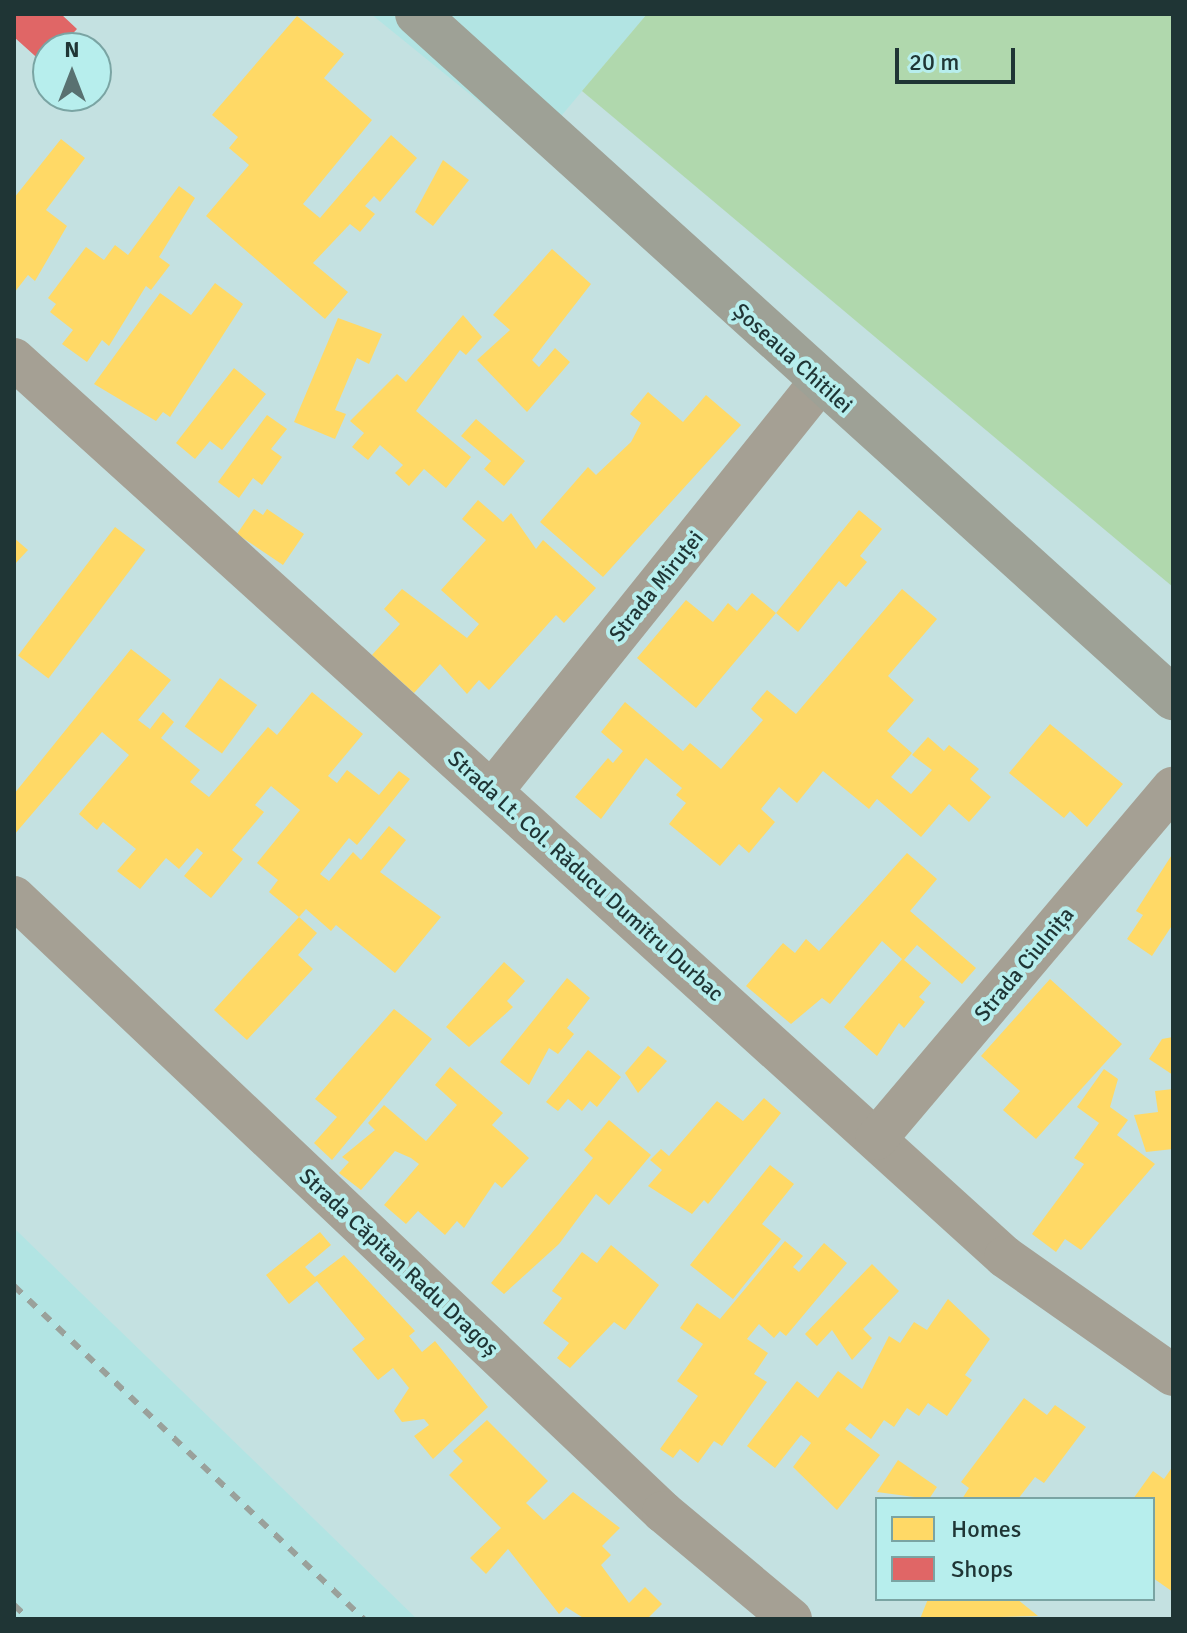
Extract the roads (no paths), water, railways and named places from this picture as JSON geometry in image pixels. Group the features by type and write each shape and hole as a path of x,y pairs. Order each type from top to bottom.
{"main road":[{"name":"Șoseaua Chitilei","path":"417,14 820,382 1173,698"}],"street":[{"name":"Strada Lt. Col. Răducu Dumitru Durbac","path":"14,359 1027,1274 1173,1375"},
{"name":"Strada Miruței","path":"492,791 820,382"},
{"name":"Strada Ciulnița","path":"876,1139 1173,788"},
{"name":"Strada Căpitan Radu Dragoș","path":"14,897 663,1512 791,1619"}],"railway":[{"path":"14,1286 364,1619"},
{"path":"14,1605 29,1619"}]}
